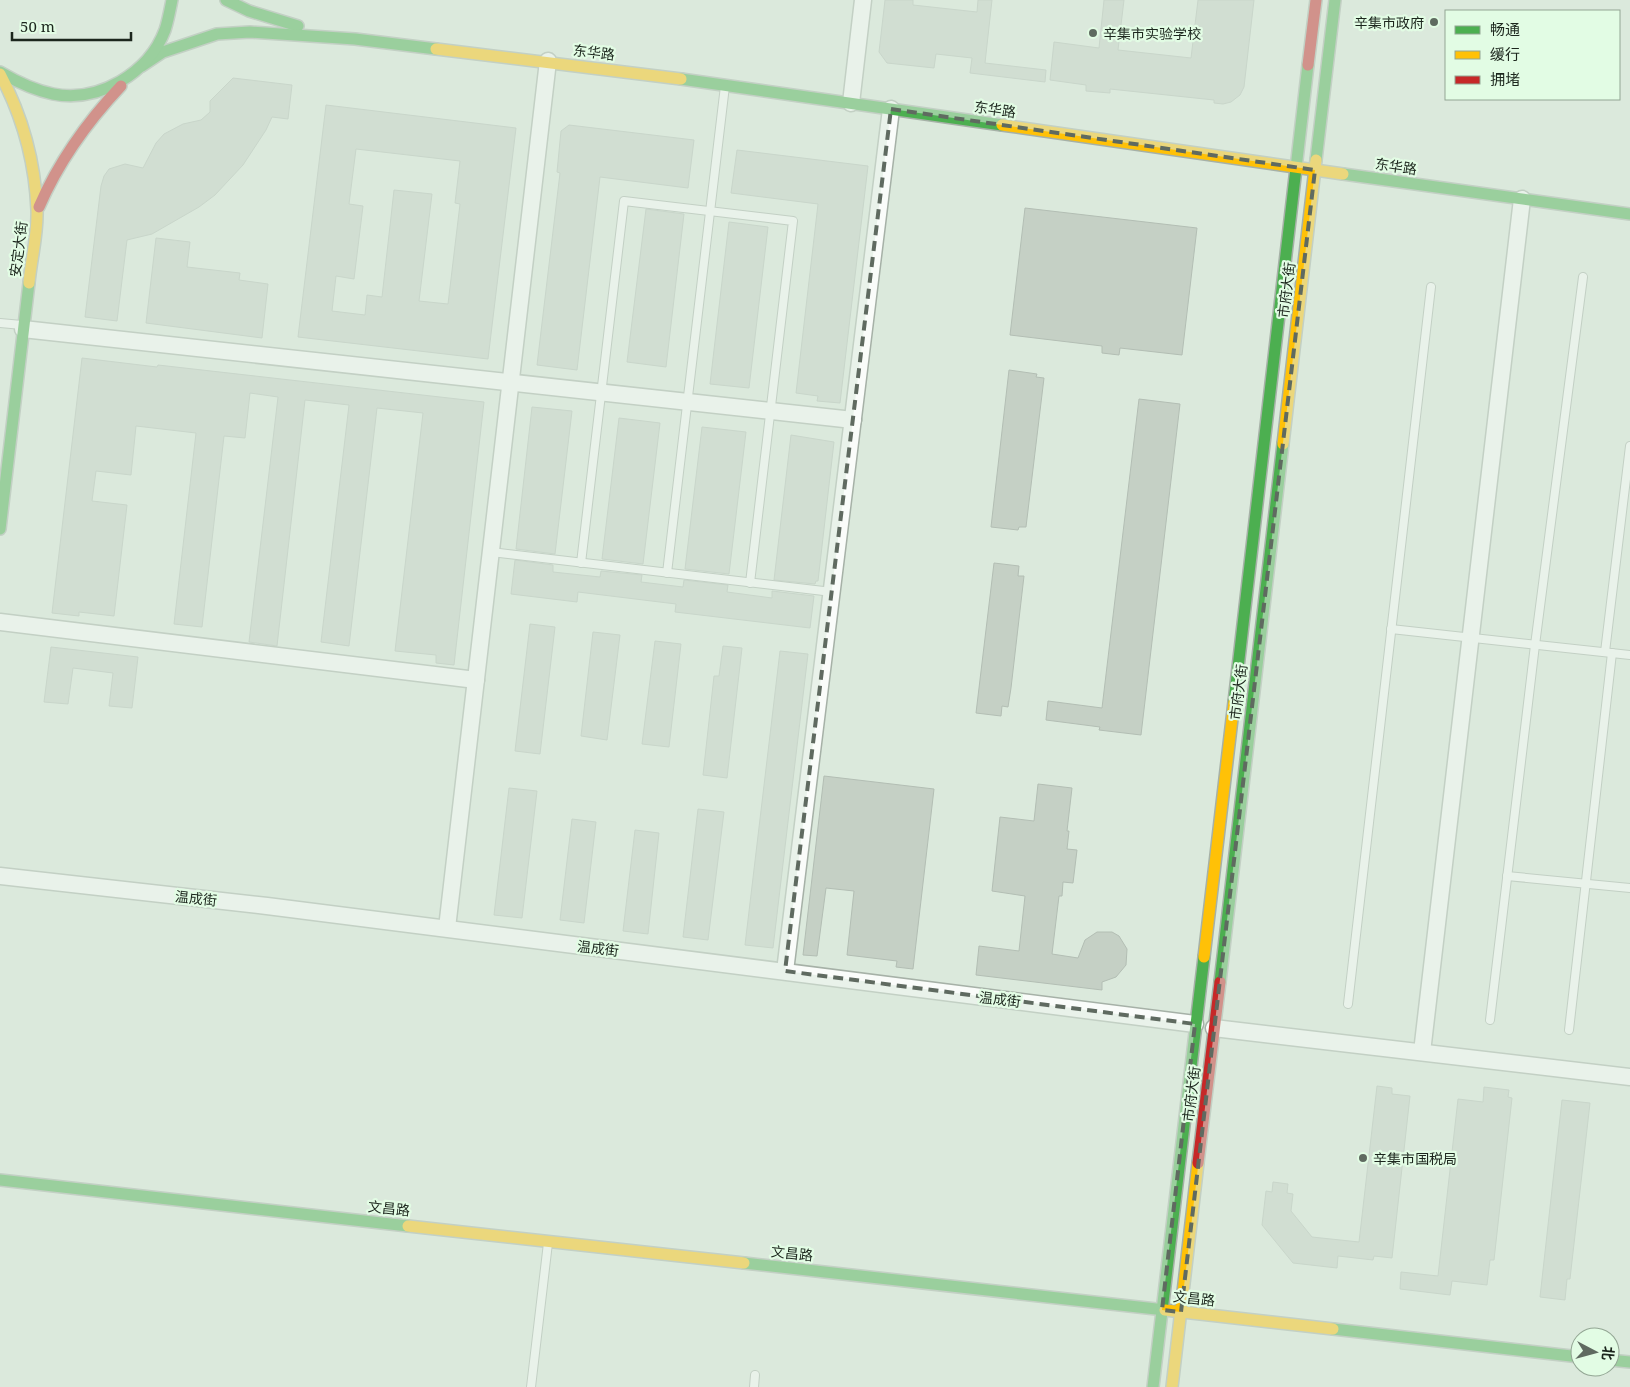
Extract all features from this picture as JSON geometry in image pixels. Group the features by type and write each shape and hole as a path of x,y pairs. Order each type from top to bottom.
{"street":[{"path":"37,211 51,177 69,146 92,116 152,55 166,29 172,0"},
{"path":"226,0 250,11 306,29 355,39"},
{"path":"851,103 863,0"},
{"name":"市府大街","path":"1153,1387 1316,0"},
{"name":"市府大街","path":"1172,1387 1335,0"},
{"path":"142,66 163,52 217,34 250,32 355,39"},
{"name":"东华路","path":"355,39 725,84 1630,214"},
{"path":"446,928 548,61"},
{"path":"0,73 28,89 61,97 76,97 105,90 131,76"},
{"path":"0,73 17,106 27,135 37,211"},
{"path":"785,971 891,109"},
{"path":"1422,1052 1522,199"},
{"name":"安定大街","path":"0,529 37,211"},
{"path":"24,327 853,420"},
{"path":"0,622 476,680"},
{"name":"温成街","path":"0,876 446,928 1195,1024"},
{"path":"1214,1028 1630,1077"},
{"name":"文昌路","path":"0,1180 1570,1356"}],"lane":[{"path":"667,573 725,84"},
{"path":"581,563 624,201 710,211 793,221 750,583"},
{"path":"1490,1020 1582,277"},
{"path":"1348,1004 1431,287"},
{"path":"0,323 24,327"},
{"path":"1568,1030 1630,446"},
{"path":"491,552 832,592"},
{"path":"1391,629 1630,655"},
{"path":"1507,876 1630,888"},
{"path":"531,1387 548,1241"},
{"path":"754,1375 754,1387"}],"highlighted area":[{"path":"891,109 1315,170 1181,1312 1162,1310 1195,1024 785,971"}],"building":[{"path":"885,0 913,0 913,5 977,12 978,0 992,0 985,63 1046,70 1045,82 970,73 972,58 936,54 934,68 887,63 879,52"},
{"path":"1104,0 1124,0 1118,50 1191,58 1198,0 1254,0 1244,87 1240,95 1231,102 1223,104 1214,103 1214,100 1110,89 1110,93 1086,91 1086,85 1050,80 1054,42 1099,48"},
{"path":"233,78 292,85 288,119 272,117 266,130 243,165 215,195 199,207 152,234 127,240 117,321 85,317 101,186 104,176 109,169 125,164 143,168 156,143 164,134 183,124 201,120 210,112 210,101"},
{"path":"326,105 516,128 488,359 298,337","holes":["356,149 460,161 455,203 460,204 448,304 419,301 432,194 394,190 382,297 367,295 365,315 332,311 336,276 354,279 363,206 349,204"]},
{"path":"569,125 694,140 688,188 600,177 577,370 537,365 560,173 557,172 561,131"},
{"path":"737,150 868,166 840,403 817,401 818,396 796,393 818,204 731,193"},
{"path":"1025,208 1197,228 1182,355 1120,348 1119,355 1102,353 1102,346 1010,335"},
{"path":"646,209 684,214 666,367 627,362"},
{"path":"729,222 768,227 749,388 710,384"},
{"path":"156,238 190,242 187,267 240,273 239,280 268,284 262,338 146,323"},
{"path":"82,358 484,402 454,665 436,663 436,655 395,651 423,413 377,408 349,646 321,642 349,405 305,400 277,646 249,642 278,397 250,393 245,438 224,436 202,627 174,624 196,433 136,426 131,475 96,471 92,501 127,505 114,616 79,612 79,616 52,613"},
{"path":"1009,370 1037,374 1036,377 1044,378 1026,527 1019,527 1018,530 991,527"},
{"path":"1139,399 1180,404 1141,735 1099,730 1100,727 1046,720 1048,701 1102,708"},
{"path":"532,407 572,411 555,554 516,549"},
{"path":"619,418 660,423 643,564 602,559"},
{"path":"702,427 746,432 729,574 685,569"},
{"path":"791,435 834,442 818,581 815,584 774,580"},
{"path":"515,560 553,565 553,572 600,577 601,571 642,575 641,582 683,587 684,580 728,585 727,592 772,598 772,591 814,596 810,628 675,612 676,604 578,592 577,602 511,594"},
{"path":"994,563 1019,566 1018,576 1024,576 1008,707 1002,706 1001,716 976,713"},
{"path":"530,624 555,627 540,754 515,751"},
{"path":"593,632 620,635 607,740 581,736"},
{"path":"655,641 681,644 669,747 642,744"},
{"path":"723,646 742,648 727,778 703,775 714,676 719,676"},
{"path":"51,647 138,657 132,708 109,706 113,673 73,668 68,704 44,702"},
{"path":"780,651 808,654 773,948 745,945"},
{"path":"824,776 934,789 913,969 896,967 897,961 847,955 854,891 826,888 817,956 803,955"},
{"path":"1038,784 1072,788 1067,849 1077,850 1073,883 1063,882 1062,896 1059,896 1052,954 1078,958 1085,940 1097,932 1112,932 1119,936 1127,949 1126,965 1116,977 1102,982 1102,990 976,975 979,946 1019,951 1025,896 992,891 1000,817 1034,821"},
{"path":"509,788 537,791 522,918 494,915"},
{"path":"698,809 724,812 708,940 683,937"},
{"path":"572,819 596,822 584,923 560,920"},
{"path":"635,830 659,833 648,934 623,931"},
{"path":"1377,1086 1392,1088 1392,1094 1410,1096 1392,1258 1374,1256 1373,1260 1338,1256 1337,1268 1293,1263 1262,1225 1266,1191 1272,1192 1273,1182 1288,1184 1287,1193 1293,1194 1291,1211 1312,1237 1359,1242"},
{"path":"1484,1087 1509,1090 1508,1097 1512,1098 1494,1260 1490,1260 1487,1285 1452,1281 1450,1295 1400,1289 1401,1272 1438,1276 1458,1099 1483,1102"},
{"path":"1562,1100 1590,1103 1570,1279 1567,1279 1565,1300 1540,1297"}],"traffic: fast":[{"path":"0,72 25,85 53,94 70,96 88,94 104,89 120,82 135,72 147,59 165,30 172,0"},
{"path":"226,0 249,11 298,26"},
{"path":"1316,160 1335,0"},
{"path":"142,66 163,52 217,34 250,32 355,39 436,49"},
{"path":"1234,702 1308,65"},
{"path":"681,79 1002,125"},
{"path":"1343,174 1630,214"},
{"path":"0,529 29,283"},
{"path":"1220,982 1283,444"},
{"path":"1153,1387 1204,957"},
{"path":"0,1180 408,1226"},
{"path":"744,1263 1165,1310"},
{"path":"1333,1329 1570,1356"},
{"path":"1620,1361 1630,1362"}],"traffic: slow":[{"path":"436,49 681,79"},
{"path":"0,74 21,123 34,174 37,219 29,283"},
{"path":"1002,125 1343,174"},
{"path":"1283,444 1316,160"},
{"path":"1204,957 1234,702"},
{"path":"1172,1387 1198,1163"},
{"path":"408,1226 744,1263"},
{"path":"1165,1310 1333,1329"}],"traffic: jam":[{"path":"1308,65 1316,0"},
{"path":"39,207 55,174 85,128 121,86"},
{"path":"1198,1163 1220,982"}],"place":[{"name":"辛集市政府","path":"1434,22"},
{"name":"辛集市实验学校","path":"1093,33"},
{"name":"辛集市国税局","path":"1363,1158"}]}
